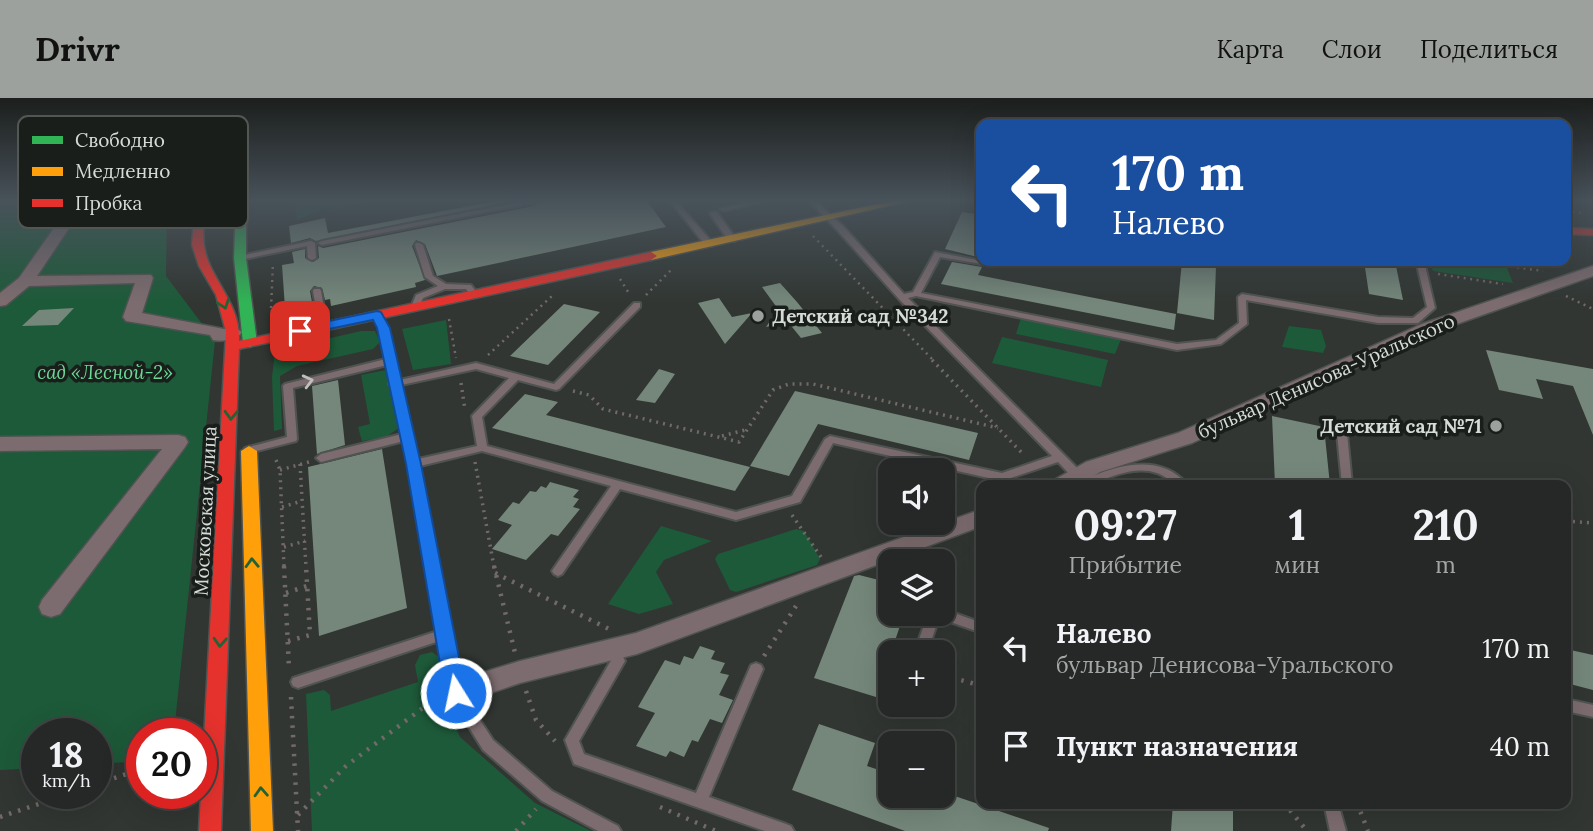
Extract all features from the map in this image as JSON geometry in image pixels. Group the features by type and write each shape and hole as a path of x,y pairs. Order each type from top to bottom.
{"main road":[{"name":"Московская улица","path":"198,235 198,245 205,266 222,295 233,339 210,831"},
{"path":"240,235 240,258 248,311 250,349"},
{"path":"233,339 250,349 323,326 749,235"},
{"path":"249,443 262,831"}],"street":[{"path":"0,301 25,281 56,235"},
{"name":"бульвар Денисова-Уральского","path":"1082,480 1093,467 1185,438 1429,328 1585,274"},
{"path":"25,281 145,278 132,317 217,331 219,336 233,339"},
{"path":"0,444 178,442 51,607"},
{"path":"456,693 520,673 637,643 976,519"}],"lane":[{"path":"322,243 361,235"},
{"path":"702,235 709,244"},
{"path":"729,235 732,239"},
{"path":"846,235 902,297 1060,457 1078,480"},
{"path":"240,258 311,243 312,258"},
{"path":"419,244 429,277 444,286"},
{"path":"916,294 938,254 976,261"},
{"path":"902,297 916,294 1177,347 1218,342 1243,324 1242,297 1378,320 1415,321 1431,308 1421,266"},
{"path":"415,307 419,297 444,286 468,287 474,294"},
{"path":"317,291 323,326"},
{"path":"394,384 476,366 555,387 637,305"},
{"path":"377,315 383,328 405,437 414,464 456,693 488,744 547,796 613,831"},
{"path":"249,443 270,444 292,439 288,386 390,361"},
{"path":"477,449 477,416 516,376"},
{"path":"1342,433 1347,480"},
{"path":"321,458 405,437"},
{"path":"414,464 477,449 736,516 796,499 830,439 1002,477 1060,457"},
{"path":"1086,480 1129,466 1170,472 1178,480"},
{"path":"558,570 618,484"},
{"path":"955,618 976,626"},
{"path":"294,682 445,634"},
{"path":"618,661 572,740 579,759 786,831"},
{"path":"700,801 756,669"},
{"path":"1571,706 1593,712"},
{"path":"1332,809 1338,831"}],"path":[{"path":"812,235 1035,466"},
{"path":"271,314 274,251"},
{"path":"1515,266 1585,274"},
{"path":"620,279 637,305 674,267"},
{"path":"1422,272 1537,289"},
{"path":"476,366 554,294"},
{"path":"449,319 477,449 495,573 520,673 536,720 560,747"},
{"path":"555,387 589,395 603,409 739,442 773,390 789,384 813,384 998,428"},
{"path":"719,437 747,429"},
{"path":"270,444 280,470 288,642 294,682"},
{"path":"280,470 321,458"},
{"path":"288,642 310,635 300,464"},
{"path":"282,507 302,501"},
{"path":"756,669 822,577 783,502"},
{"path":"1571,522 1593,523"},
{"path":"284,547 305,541"},
{"path":"495,573 637,643"},
{"path":"286,593 307,586"},
{"path":"955,678 976,684"},
{"path":"298,815 346,766 424,707 456,693"},
{"path":"291,695 298,831"},
{"path":"516,831 547,796"},
{"path":"659,807 716,831"},
{"path":"0,817 24,809"},
{"path":"1289,809 1307,831"},
{"path":"1359,809 1368,831"}],"green space":[{"name":"сад «Лесной-2»","path":"0,235 167,235 166,276 215,341 175,718 126,718 126,762 112,763 112,718 21,718 21,769 0,770"},
{"path":"1431,266 1506,266 1513,283 1433,271"},
{"path":"1021,318 1121,339 1115,354 1016,334"},
{"path":"446,320 451,364 413,370 402,329"},
{"path":"1289,326 1321,330 1326,346 1323,353 1282,347"},
{"path":"361,331 375,331 380,342 373,349 297,366 280,376 282,429 274,431 272,377 275,351"},
{"path":"1002,337 1108,360 1101,387 992,363"},
{"path":"386,370 400,427 386,437 362,441 358,427 370,424 361,375"},
{"path":"661,526 712,541 664,560 656,572 673,604 639,614 608,604"},
{"path":"796,529 804,531 820,559 817,565 736,592 730,590 715,559 718,554"},
{"path":"432,652 440,658 438,692 460,737 535,803 591,831 312,831 306,694 324,690 330,695 331,711 418,682 415,665 420,655"}],"building":[{"path":"290,235 344,235 316,241 310,238 291,243"},
{"path":"387,235 628,235 437,276 425,244 416,240 412,246 425,280 415,283 416,287 331,306 330,299 325,300 322,288 314,286 310,291 312,302 285,308 282,265 294,263 292,252 305,249 305,258 313,262 319,258 318,246 323,248"},
{"path":"951,235 976,235 976,257 945,249"},
{"path":"952,262 982,267 978,275 1176,314 1174,330 941,284"},
{"path":"1182,266 1216,266 1214,320 1177,313"},
{"path":"1365,266 1396,266 1403,300 1369,294"},
{"path":"780,283 822,333 801,338 788,322 766,327 778,309 762,287"},
{"path":"719,298 732,317 752,313 725,344 698,303"},
{"path":"564,304 600,312 548,365 510,356"},
{"path":"74,308 58,325 22,326 39,310"},
{"path":"1486,350 1593,369 1593,435 1573,386 1536,379 1543,399 1499,390"},
{"path":"659,369 675,374 655,403 636,400"},
{"path":"338,380 345,445 317,454 312,386"},
{"path":"795,391 978,433 969,460 818,424 789,476 750,466"},
{"path":"525,394 558,402 546,415 750,467 735,491 492,428"},
{"path":"1272,416 1324,427 1329,480 1275,480"},
{"path":"382,449 407,608 319,636 308,467"},
{"path":"550,482 579,490 573,497 579,499 573,507 580,509 558,536 551,534 526,560 492,549 512,525 498,520 513,502 519,504 530,491 536,492 541,486 546,488"},
{"path":"854,576 878,580 878,626 900,626 895,640 878,640 876,697 814,678"},
{"path":"700,646 715,651 711,659 725,663 720,673 729,675 719,695 733,700 722,723 710,719 698,742 692,740 684,757 670,751 666,757 636,746 655,713 638,707 665,660 680,665 684,656 693,659"},
{"path":"1571,650 1593,655 1593,690 1571,684"},
{"path":"819,724 875,743 867,766 878,770 878,808 955,808 955,796 976,803 976,809 993,809 1049,828 1048,831 905,831 792,790"},
{"path":"1173,809 1233,809 1233,831 1171,831"}],"traffic: fast":[{"path":"240,235 240,258 250,343"}],"traffic: slow":[{"path":"651,256 747,235"},
{"path":"249,451 262,831"}],"traffic: jam":[{"path":"198,235 198,245 205,266 222,295 233,332 210,831"},
{"path":"233,346 651,256"}],"place":[{"name":"Детский сад №342","path":"758,316"},
{"name":"Детский сад №71","path":"1496,426"}],"route":[{"path":"300,331 377,315 383,328 405,437 414,464 456,693"}]}
